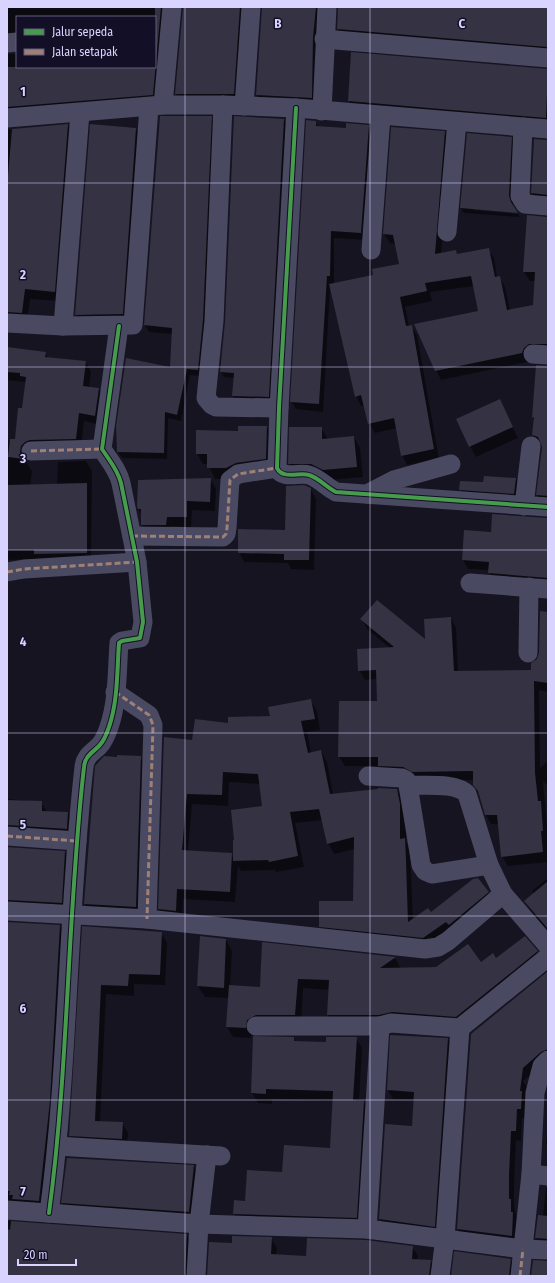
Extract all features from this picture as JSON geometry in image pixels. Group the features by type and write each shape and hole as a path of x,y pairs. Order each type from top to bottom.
{"street":[{"path":"7,323 63,326 130,326 134,323 163,29 172,7"},
{"path":"244,106 251,7"},
{"path":"322,111 324,39 327,7"},
{"path":"324,39 548,58"},
{"path":"223,105 214,321 206,398 216,407 279,408"},
{"path":"8,123 80,113 156,106 223,105 296,108 548,129"},
{"path":"296,108 277,468 283,474 308,474 317,478 326,487 336,492 548,508"},
{"path":"63,326 80,113"},
{"path":"371,250 381,116"},
{"path":"447,232 457,122"},
{"path":"523,127 520,196 525,204 548,206"},
{"path":"49,1213 57,1146 76,841 84,764 91,751 100,745 113,713 119,643 122,641 138,639 143,626 137,562 118,472 102,449 119,326"},
{"path":"524,506 531,446"},
{"path":"31,451 102,449"},
{"path":"367,494 394,480 451,464"},
{"path":"132,536 223,538 226,534 227,528 230,480 238,474 277,468"},
{"path":"7,572 24,569 137,562"},
{"path":"470,583 548,589"},
{"path":"528,653 529,587"},
{"path":"115,692 149,715 153,725 147,919"},
{"path":"368,776 402,778 406,780 421,865 425,871 432,874 489,865"},
{"path":"408,785 454,787 462,789 467,794 489,865 502,894 548,946"},
{"path":"7,836 76,841"},
{"path":"7,911 147,919 425,949 438,947 448,941 502,894"},
{"path":"256,1026 380,1026 391,1023 460,1028 548,957"},
{"path":"368,1229 380,1026"},
{"path":"440,1276 445,1238 460,1028"},
{"path":"520,1276 523,1249 539,1175 535,1093 542,1066 548,1060"},
{"path":"57,1146 214,1155 199,1224 196,1276"},
{"path":"7,1210 199,1224 368,1229 523,1249 548,1250"}],"building":[{"path":"155,7 161,7 156,62 156,16"},
{"path":"183,7 240,7 234,94 175,94"},
{"path":"262,7 316,7 313,38 312,98 256,95"},
{"path":"338,7 548,7 547,47 337,29"},
{"path":"351,52 548,69 546,118 348,101"},
{"path":"7,67 155,68 153,95 7,107"},
{"path":"160,116 212,116 203,320 198,370 187,369 177,415 165,412 164,453 117,452 116,426 126,358 170,367 172,328 144,325"},
{"path":"234,116 284,119 269,397 232,396 234,373 220,372 225,322"},
{"path":"306,120 316,121 316,126 346,128 346,123 369,125 361,233 331,231 330,276 327,276 319,404 290,402"},
{"path":"68,124 55,292 25,289 22,313 7,312 7,187 12,129"},
{"path":"90,124 136,128 123,314 75,315"},
{"path":"391,127 445,131 435,254 456,250 457,254 489,248 495,277 500,276 507,310 533,305 535,272 523,272 527,215 548,217 548,344 529,344 524,348 522,353 435,371 414,324 478,311 471,276 425,283 427,291 400,297 406,326 412,325 434,449 401,456 394,418 368,424 361,395 355,397 329,284 373,275 372,269 399,264 393,235 383,234"},
{"path":"467,133 512,137 509,196 518,213 460,208"},
{"path":"534,139 548,140 548,195 531,193"},
{"path":"7,347 46,352 45,357 86,361 83,386 99,388 95,416 79,413 76,439 30,440 21,446 20,452 24,459 8,457 10,439 15,439 18,408 22,408 26,377 20,376 20,373 7,372"},
{"path":"536,365 548,366 548,496 536,495 542,447 538,437 532,435"},
{"path":"500,399 513,427 469,447 456,419"},
{"path":"238,426 267,426 266,459 236,463 226,468 207,468 207,454 196,454 196,430 238,431"},
{"path":"289,427 322,427 322,439 354,436 357,467 323,470 311,464 288,464"},
{"path":"484,476 516,478 514,494 459,490 460,481 483,482"},
{"path":"211,478 210,502 187,501 187,517 167,517 166,525 141,525 141,509 138,509 137,506 138,480"},
{"path":"87,483 87,553 34,554 34,550 7,550 7,485"},
{"path":"304,485 311,488 309,560 284,560 284,554 238,553 238,529 285,530 286,486"},
{"path":"492,514 548,518 548,578 488,573 489,562 462,560 464,530 491,532"},
{"path":"377,600 425,639 424,619 451,617 454,671 531,670 531,663 537,659 539,653 540,611 548,612 548,683 534,681 535,773 538,801 541,801 543,852 501,857 497,815 485,815 478,791 473,785 473,771 412,772 403,767 378,766 378,757 338,757 339,701 377,701 376,670 358,671 357,649 394,647 360,619"},
{"path":"311,699 315,719 301,721 308,753 321,750 330,794 378,788 397,789 400,804 400,839 405,838 408,922 428,908 431,912 473,879 478,878 489,892 449,925 446,922 423,938 319,927 319,901 353,901 354,837 327,844 319,809 290,812 298,856 269,862 268,860 233,861 234,840 231,810 262,806 258,774 223,772 222,795 187,794 182,850 232,853 230,892 177,889 176,911 158,909 164,737 192,740 195,719 228,723 228,717 270,716 268,707"},
{"path":"117,755 141,756 136,907 84,904 95,766 104,756 117,757"},
{"path":"7,800 42,801 42,811 68,812 67,829 7,825"},
{"path":"7,847 65,851 62,903 7,900"},
{"path":"548,881 548,929 524,901"},
{"path":"7,922 60,925 50,1101 39,1201 12,1199 13,1195 9,1195 10,1191 7,1191"},
{"path":"82,926 162,932 160,975 129,974 128,986 101,985 95,1121 123,1122 122,1139 69,1136"},
{"path":"200,936 226,939 224,988 197,986"},
{"path":"525,936 538,951 456,1017 392,1012 379,1015 327,1015 329,980 298,979 295,1015 256,1015 247,1020 246,1028 226,1027 229,985 260,987 262,942 396,957 380,968 436,967 468,944 481,962 493,953 496,958"},
{"path":"548,971 548,1049 541,1052 523,1068 520,1091 522,1091 521,1109 517,1109 516,1131 511,1131 509,1199 511,1199 511,1212 513,1212 512,1236 457,1229 471,1034"},
{"path":"390,1035 448,1038 435,1227 379,1219 385,1124 412,1126 414,1092 387,1090"},
{"path":"253,1036 294,1037 294,1041 326,1042 326,1037 357,1037 353,1100 364,1101 357,1218 233,1214 234,1200 245,1201 247,1170 282,1172 284,1145 330,1148 333,1091 266,1089 266,1094 251,1093"},
{"path":"67,1158 194,1165 189,1212 61,1203"},
{"path":"538,1215 548,1216 548,1239 535,1238"},
{"path":"11,1221 187,1234 185,1276 7,1276 7,1229 10,1230"},
{"path":"232,1236 272,1237 271,1254 306,1256 307,1238 366,1240 413,1246 412,1259 431,1260 429,1276 207,1276 209,1242 232,1243"},
{"path":"454,1251 511,1259 509,1276 451,1276"},
{"path":"533,1260 548,1261 548,1276 531,1276"}],"marked path":[{"path":"31,451 102,449"},
{"path":"132,536 223,537 226,534 227,528 230,480 238,474 277,468"},
{"path":"7,572 24,569 137,562"},
{"path":"115,692 149,715 153,725 147,919"},
{"path":"7,836 77,841 77,837"},
{"path":"520,1276 523,1249"}],"cycle path":[{"path":"296,108 277,468 280,472 287,475 305,474 313,476 336,492 548,507"},
{"path":"49,1213 61,1102 74,878 84,767 87,757 103,740 112,717 117,685 119,643 122,641 140,638 143,622 137,562 120,478 116,469 102,449 119,326"}]}
